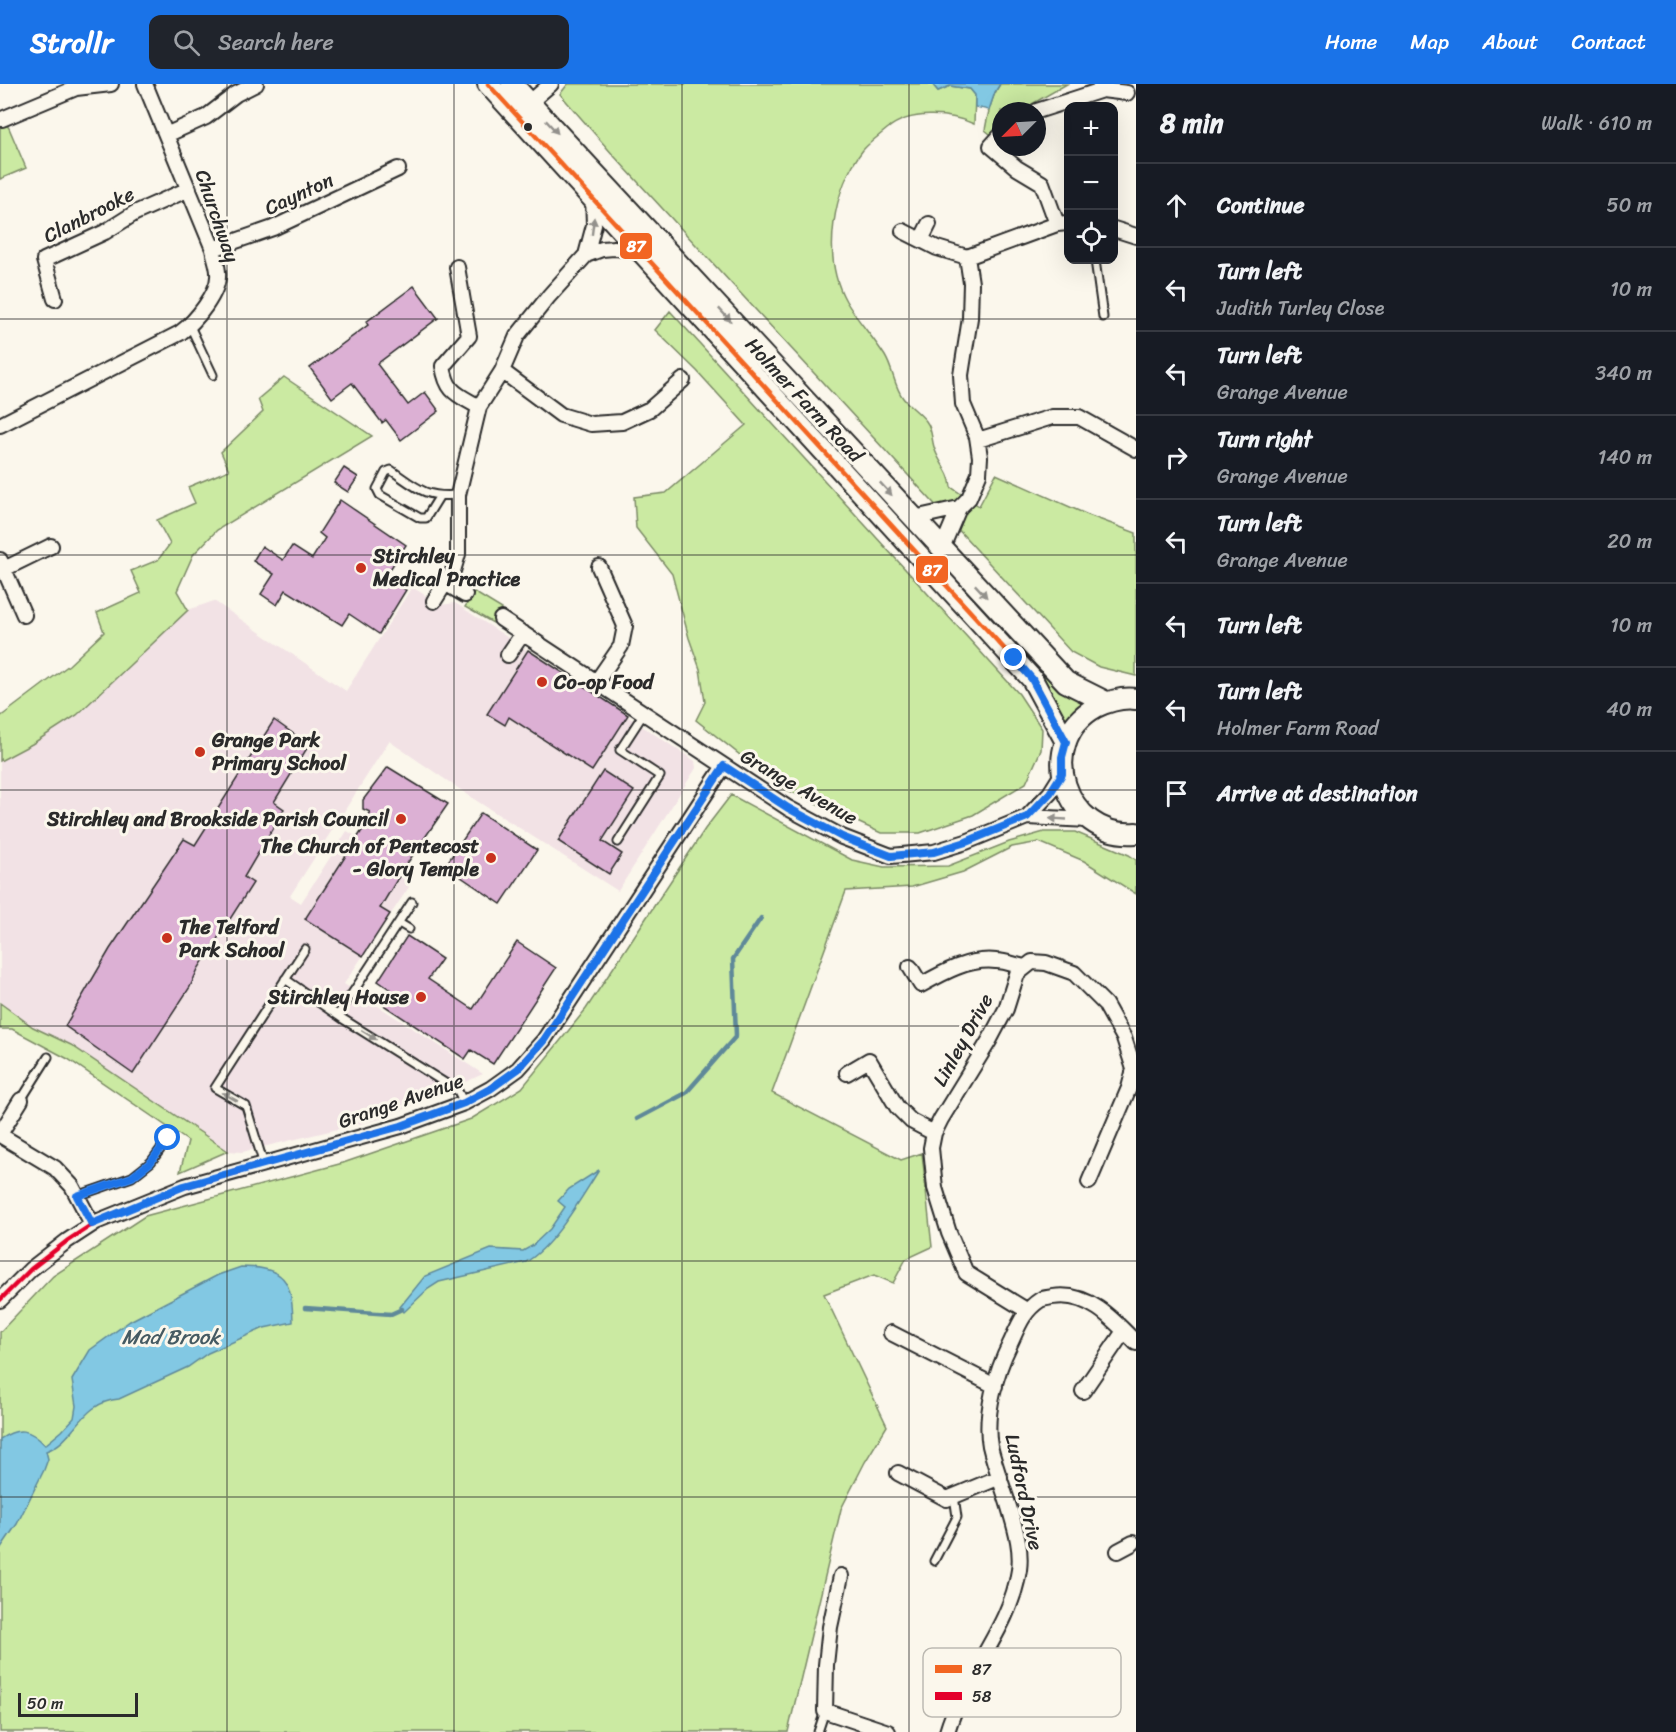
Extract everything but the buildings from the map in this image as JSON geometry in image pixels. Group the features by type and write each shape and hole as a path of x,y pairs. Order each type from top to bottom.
{"street":[{"path":"2,118 76,88 111,84"},
{"name":"Churchway","path":"0,425 180,333 190,326 209,302 219,275 213,249 145,84"},
{"path":"166,135 206,117 236,94 256,84"},
{"name":"Holmer Farm Road","path":"488,84 647,255 1032,679 1066,742"},
{"name":"Holmer Farm Road","path":"512,84 1066,682 1106,702"},
{"path":"529,103 551,84"},
{"path":"1046,108 1102,90 1127,93"},
{"path":"903,231 937,248 967,257 1063,224 1042,183 1017,168 1003,156"},
{"name":"Caynton","path":"213,249 273,228 398,168"},
{"name":"Clanbrooke","path":"56,299 44,260 105,232 135,213 189,189"},
{"path":"434,601 453,571 458,554 458,495 479,407 502,371 517,336 586,255 594,225 593,196"},
{"path":"921,240 929,224"},
{"path":"1118,231 1136,236"},
{"path":"586,255 602,249 614,248 647,255"},
{"path":"942,548 959,508 969,498 979,474 978,440 963,404 961,375 970,318 971,283 967,257"},
{"path":"457,267 469,336 442,366 445,381 453,390 479,407"},
{"path":"502,371 561,415 591,424 622,422 650,409 683,380"},
{"path":"978,440 1052,417 1079,417 1136,449"},
{"path":"914,518 959,508"},
{"path":"24,615 2,565 51,546"},
{"path":"597,681 621,646 625,626 599,567"},
{"path":"445,583 465,595"},
{"name":"Grange Avenue","path":"501,619 788,808 842,837 891,856 934,852 966,842 1027,817 1050,793 1062,774"},
{"path":"508,655 523,633"},
{"path":"1132,837 1102,828 1089,820 1076,807 1067,792 1062,774 1062,757 1066,742 1076,725 1089,711 1106,702 1136,699"},
{"name":"Grange Avenue","path":"0,1300 31,1269 92,1224 184,1186 401,1126 464,1103 490,1089 518,1069 544,1040 724,766"},
{"name":"Grange Avenue","path":"1027,817 1089,820"},
{"path":"910,967 921,985 948,970 976,961 997,960 1024,967 1032,963 1046,963 1074,973 1105,1004 1124,1038 1134,1069 1133,1089 1089,1182"},
{"name":"Linley Drive","path":"1024,967 1017,974 1006,1009 989,1041 934,1133 931,1148 935,1188 949,1233 966,1273 1026,1310"},
{"path":"847,1073 868,1060 897,1107 911,1121 934,1133"},
{"path":"21,1100 0,1135 55,1168 72,1186 92,1224"},
{"path":"1026,1310 1042,1299 1065,1295 1090,1301 1136,1343"},
{"name":"Ludford Drive","path":"987,1648 1015,1591 1019,1569 1019,1544 990,1444 990,1406 1002,1361 1026,1310"},
{"path":"1083,1391 1124,1331"},
{"path":"891,1333 995,1386"},
{"path":"898,1473 947,1499 1000,1477"},
{"path":"1118,1551 1135,1545"},
{"path":"841,1576 830,1627 825,1711 888,1732"},
{"name":"Ludford Drive","path":"947,1732 952,1717"}],"lane":[{"path":"1096,264 1103,317"},
{"path":"190,326 213,375"},
{"path":"439,496 426,518 420,518 380,495 377,489 386,472 391,470 418,488 439,496 458,495"},
{"path":"618,842 660,776 620,750 644,713"},
{"path":"338,1015 412,903"},
{"path":"399,923 409,929"},
{"path":"264,1165 246,1106 214,1088 305,949"},
{"path":"285,979 458,1091 464,1103"},
{"path":"21,1100 48,1058"},
{"path":"77,1196 132,1177 151,1162 168,1138"},
{"path":"934,1561 957,1517 954,1496"},
{"path":"818,1732 825,1711"}],"shaded area":[{"path":"412,587 441,605 455,603 695,761 696,768 618,891 477,801 389,741 290,896 301,903 347,831 413,870 406,880 409,887 344,984 483,1074 384,1118 242,1152 228,1151 71,1045 33,1027 0,1003 0,761 32,744 77,715 188,610 214,601 346,691"}],"green space":[{"path":"497,84 505,84 1088,701 1067,723 1044,684"},
{"path":"568,84 932,84 938,91 950,86 970,89 975,95 974,124 953,117 918,116 896,123 863,150 844,183 834,223 832,244 838,283 850,308 885,356 895,383 905,401 928,424 935,450 949,477 951,487 979,506 996,474 1088,515 1136,533 1136,676 1099,667 1071,652 614,156 560,94"},
{"path":"1000,84 1067,84 1035,102 992,102 992,136 985,130 992,100"},
{"path":"0,115 9,128 26,168 0,179"},
{"path":"670,311 1019,694 1042,729 1041,750 1026,783 973,815 920,833 881,833 779,786 696,720 705,702 700,669 672,574 636,528 634,497 666,493 746,425 697,371 655,330"},
{"path":"284,377 372,436 217,530 193,555 177,591 188,610 77,715 32,744 0,761 0,717 69,665 104,632 97,613 141,593 131,571 158,560 170,544 157,520 195,503 188,487 229,470 221,452 263,412 258,399"},
{"path":"474,592 502,609 493,623 465,607"},
{"path":"731,795 852,860 884,867 948,866 1009,842 1044,832 1075,832 1136,860 1136,894 1084,861 1039,842 1012,847 963,872 912,887 846,891 772,1093 901,1160 922,1153 932,1247 906,1259 893,1283 874,1275 824,1294 887,1426 841,1509 788,1732 0,1732 0,1332 53,1276 145,1216 343,1163 471,1119 522,1088 586,1009 705,829"},
{"path":"0,1003 33,1027 71,1045 228,1151 180,1172 188,1141 68,1059 12,1029 0,1029"}],"water":[{"path":"932,84 1000,84 989,110 975,107 975,95 970,89 950,86 938,91"},
{"path":"599,1170 557,1233 547,1245 526,1262 439,1282 428,1289 404,1312 400,1307 425,1276 491,1249 523,1251 532,1246 550,1229 565,1207 558,1201 569,1189"},
{"name":"Mad Brook","path":"241,1267 268,1270 277,1273 283,1279 291,1296 293,1322 264,1328 208,1353 188,1367 119,1399 96,1407 65,1439 46,1451 48,1459 44,1470 17,1524 0,1549 0,1439 13,1432 24,1431 34,1435 45,1445 74,1418 76,1406 72,1380 90,1350 130,1321 218,1275"}],"waterway":[{"path":"637,1119 686,1093 736,1036 733,959 761,918"},
{"path":"305,1308 391,1314 402,1309"}],"transit line":[{"name":"87","path":"488,84 1032,679 1066,742"},
{"name":"58","path":"0,1300 31,1269 96,1222 185,1186 401,1126 464,1103 490,1089 518,1069 544,1040 724,766"}],"place":[{"name":"Stirchley Medical Practice","path":"361,568"},
{"name":"Co-op Food","path":"542,682"},
{"name":"Grange Park Primary School","path":"200,752"},
{"name":"Stirchley and Brookside Parish Council","path":"401,819"},
{"name":"The Church of Pentecost - Glory Temple","path":"491,858"},
{"name":"The Telford Park School","path":"167,938"},
{"name":"Stirchley House","path":"421,997"}],"route":[{"path":"168,1138 151,1162 132,1177 77,1196 92,1224 184,1186 401,1126 464,1103 490,1089 518,1069 544,1040 724,766 788,808 842,837 891,856 934,852 966,842 1027,817 1050,793 1062,774 1062,757 1066,742 1032,679 1014,658"}]}
